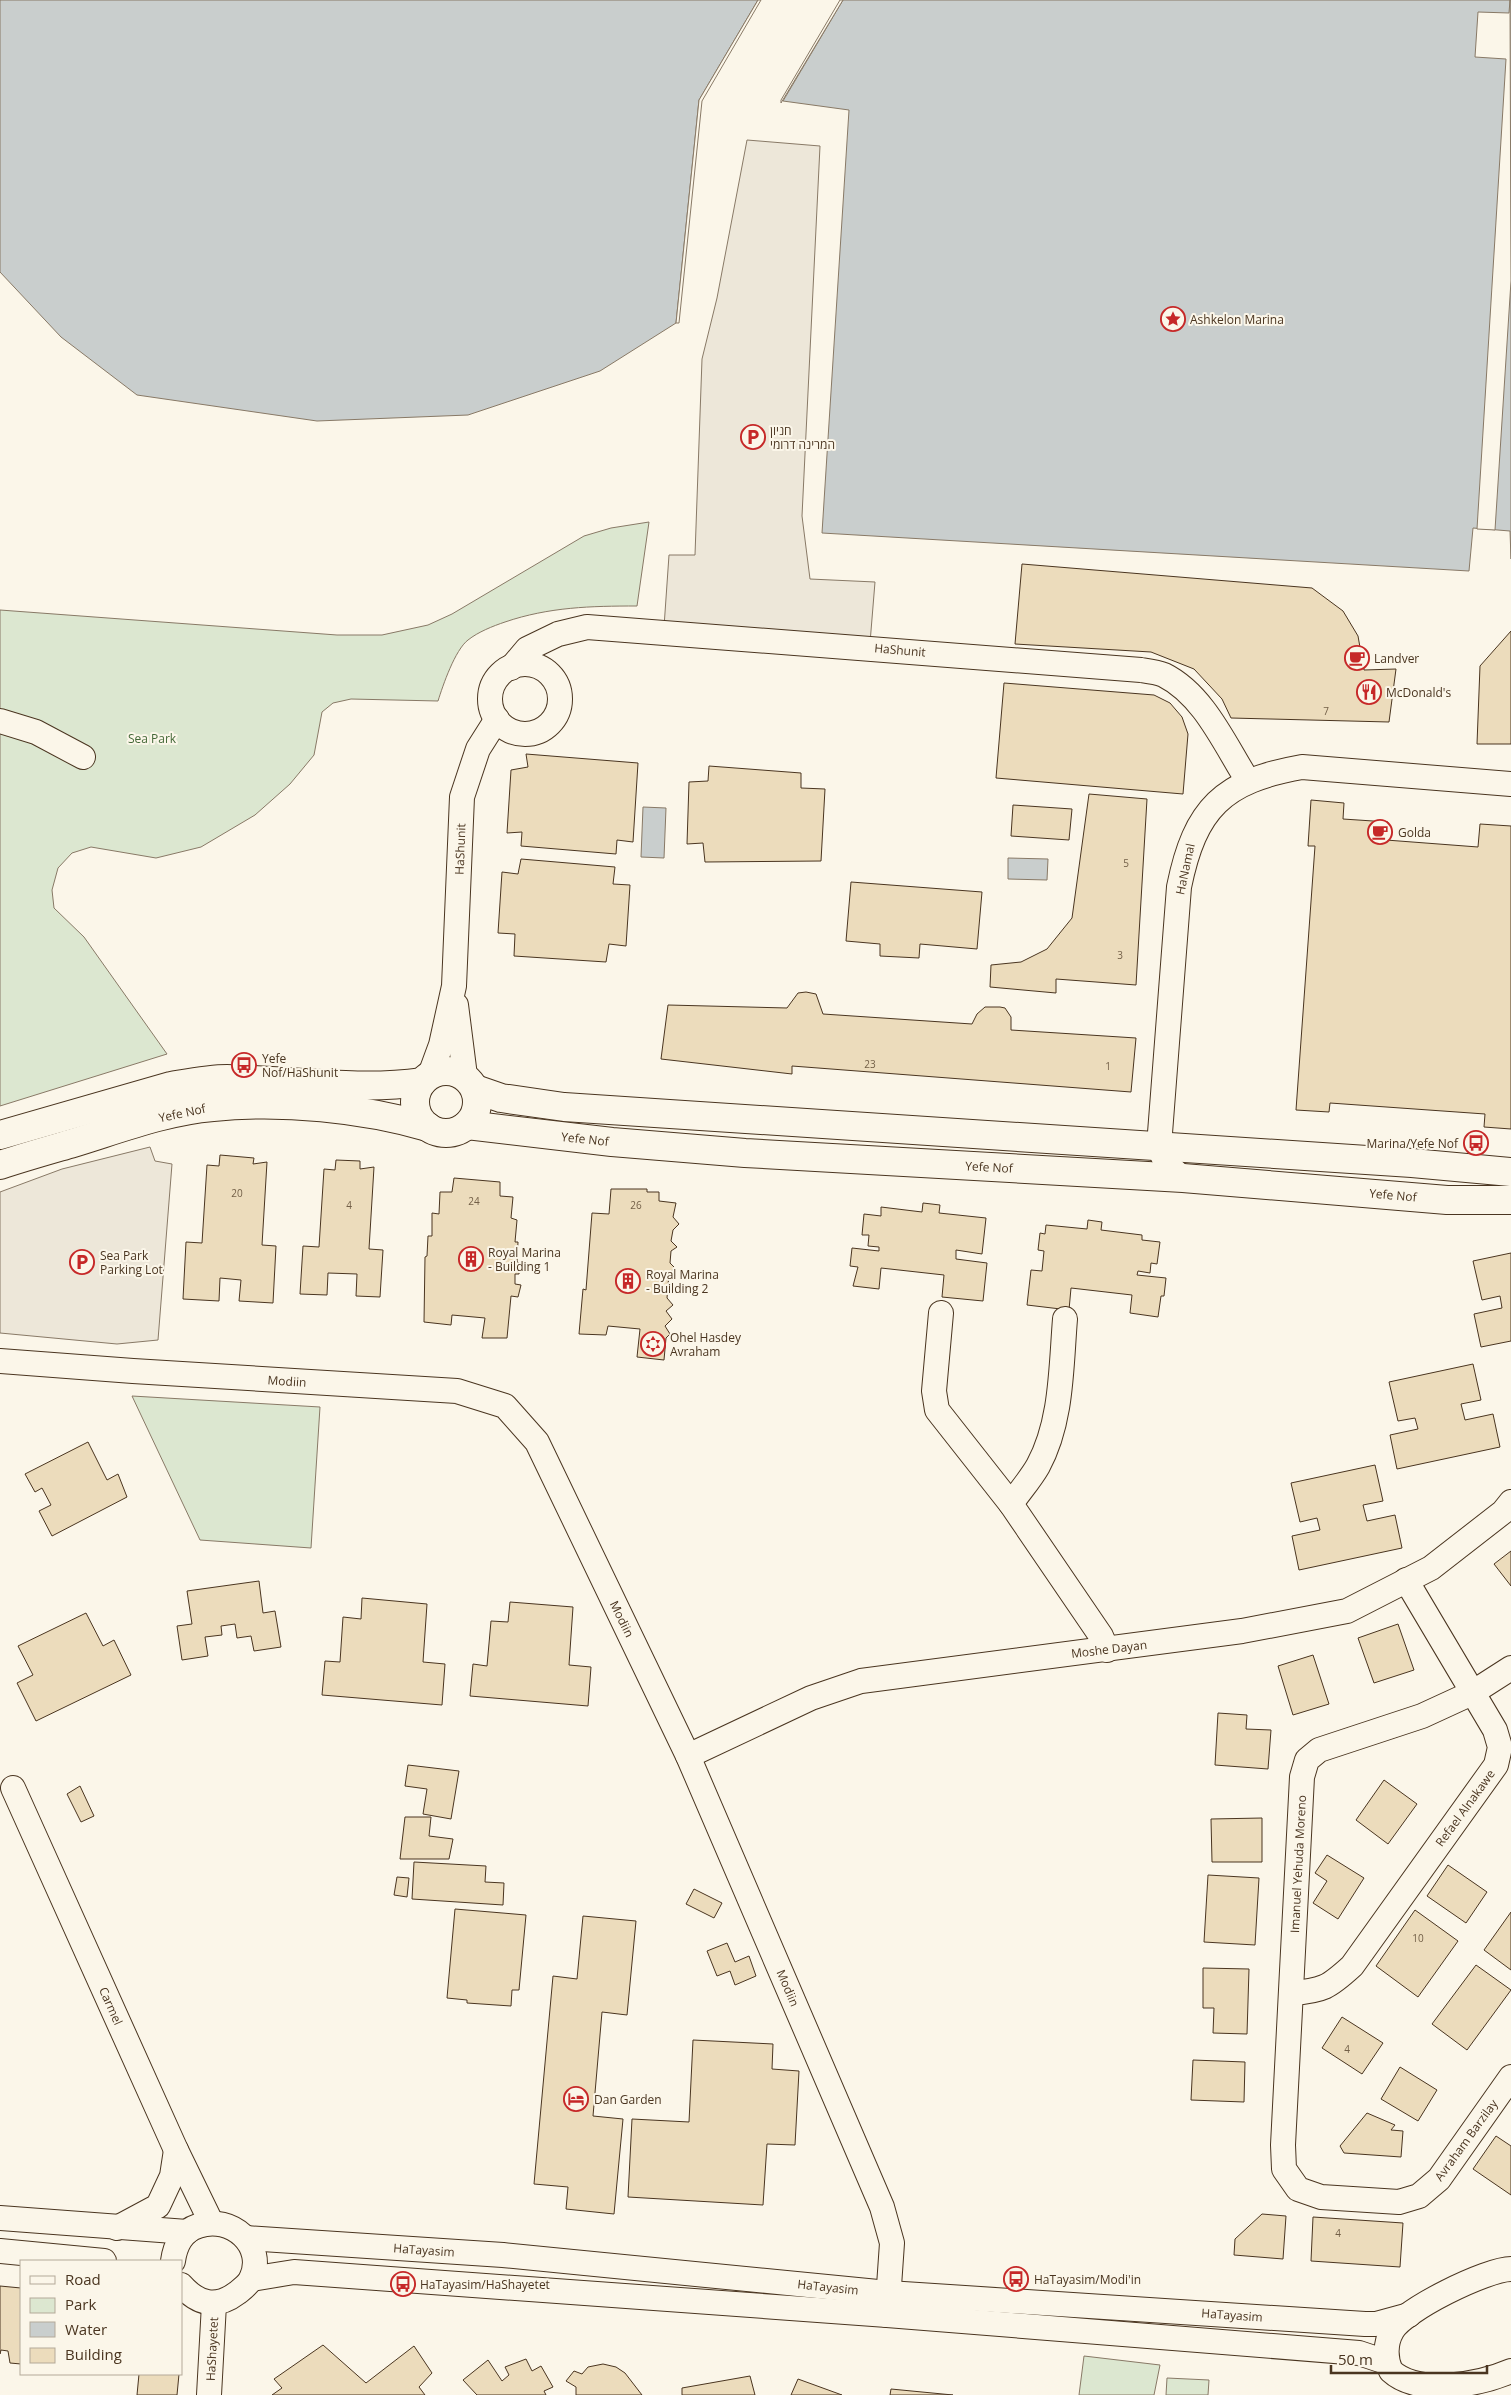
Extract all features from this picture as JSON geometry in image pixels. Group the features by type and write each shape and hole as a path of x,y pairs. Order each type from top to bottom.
{"main road":[{"path":"0,1135 162,1088 196,1082 226,1079 321,1084 396,1085 426,1079 450,1071 501,1098 564,1107 1412,1163 1511,1172"},
{"path":"426,1079 415,1101 421,1120 428,1127 438,1132 448,1133 459,1131 467,1126 477,1108 470,1083"},
{"name":"Yefe Nof","path":"0,1165 177,1112 212,1107 258,1104 350,1111 391,1117 428,1127"},
{"name":"Yefe Nof","path":"467,1126 612,1142 745,1153 1183,1178 1447,1200 1511,1200"}],"street":[{"name":"HaShunit","path":"426,1079 441,1045 454,986 462,797 478,748 497,719 491,705 492,690 502,673 511,668 528,649 558,634 595,627 1141,670 1163,675 1188,691 1206,714 1248,781"},
{"path":"497,719 510,730 528,734 539,732 549,725 556,716 560,704 559,692 555,681 548,674 531,665 511,668"},
{"path":"0,721 36,732 83,757"},
{"name":"HaNamal","path":"1159,1146 1180,887 1186,854 1194,833 1206,813 1227,794 1248,781 1274,772 1302,767 1511,784"},
{"name":"HaShunit","path":"454,986 470,1083"},
{"path":"1159,1146 1162,1157 1183,1178"},
{"path":"941,1313 934,1391 937,1410 1011,1504 1101,1636 1107,1650"},
{"path":"1011,1504 1038,1466 1050,1433 1059,1396 1065,1319"},
{"name":"Modiin","path":"0,1361 134,1372 458,1392 505,1406 537,1442 688,1756 882,2207 892,2243 887,2304"},
{"name":"Moshe Dayan","path":"688,1756 811,1698 861,1681 1242,1631 1348,1610 1431,1568 1503,1512 1511,1502"},
{"name":"Refael Alnakawe","path":"1291,1993 1312,1992 1331,1985 1352,1966 1496,1765 1500,1747 1495,1730 1406,1580"},
{"name":"Imanuel Yehuda Moreno","path":"1298,2189 1284,2169 1283,2145 1302,1777 1306,1760 1319,1750 1335,1743 1422,1716 1472,1694 1511,1668"},
{"name":"Carmel","path":"14,1788 176,2150 211,2222"},
{"name":"Avraham Barzilay","path":"1298,2189 1321,2197 1399,2202 1419,2196 1439,2179 1511,2077"},
{"path":"117,2228 158,2206 172,2176 176,2150"},
{"path":"0,2218 187,2232"},
{"path":"173,2260 178,2242 187,2232 211,2222 230,2226 246,2238 253,2256 251,2279 229,2299 214,2304 202,2302 190,2296 182,2286"},
{"name":"HaTayasim","path":"246,2238 503,2255 887,2304 1359,2353 1386,2362"},
{"path":"0,2251 94,2260"},
{"path":"1509,2268 1465,2283 1409,2315 1392,2330 1387,2344 1386,2362 1404,2390 1424,2395 1459,2392 1511,2371"},
{"name":"HaTayasim","path":"251,2279 294,2272 887,2304 1365,2324 1376,2324 1409,2315"},
{"name":"HaShayetet","path":"209,2395 214,2304"}],"green space":[{"name":"Sea Park","path":"649,522 637,606 554,610 521,617 476,634 463,645 459,652 450,668 438,701 351,699 333,703 322,712 314,755 290,784 255,815 201,847 156,858 91,847 72,853 58,868 52,890 54,908 84,937 167,1054 0,1106 0,610 337,635 382,635 428,625 452,614 584,536 611,528"},
{"path":"132,1396 320,1407 311,1548 200,1540"},
{"path":"1084,2356 1160,2365 1154,2395 1079,2395"},
{"path":"1167,2378 1209,2380 1208,2395 1166,2395"}],"shaded area":[{"name":"חניון המרינה דרומי","path":"747,140 820,146 802,516 810,579 875,582 870,643 664,627 669,555 695,555 702,359 717,298"},
{"name":"Sea Park Parking Lot","path":"150,1147 155,1161 172,1164 158,1340 117,1344 0,1333 0,1192 62,1169"}],"water":[{"path":"0,0 758,0 699,100 676,323 600,371 468,415 317,421 137,395 61,337 0,272"},
{"name":"Ashkelon Marina","path":"843,0 1511,0 1511,559 1510,531 1473,528 1469,571 822,533 849,110 783,101"},
{"path":"643,807 666,808 664,858 641,857"},
{"path":"1008,858 1048,859 1047,880 1008,879"}],"pier":[{"path":"758,0 761,0 702,101 679,323 676,323 699,100"},
{"path":"840,0 843,0 781,103 781,100"},
{"path":"1510,0 1511,281 1495,530 1477,529 1506,59 1475,57 1478,12 1509,13"}],"building":[{"path":"1022,564 1312,588 1343,611 1358,636 1364,670 1396,669 1389,722 1231,718 1222,699 1194,669 1151,652 1015,644"},
{"path":"1511,631 1511,744 1477,744 1480,666"},
{"path":"1004,683 1154,695 1170,703 1182,717 1188,734 1183,794 996,778"},
{"path":"526,754 638,763 633,842 617,840 616,854 521,846 522,832 507,833 511,770 528,767"},
{"path":"709,766 801,773 801,788 825,789 821,861 705,862 703,843 687,844 689,782 708,781"},
{"path":"1089,794 1147,799 1136,985 1056,979 1056,993 990,987 991,965 1021,962 1047,949 1072,918"},
{"path":"1311,800 1344,803 1343,819 1388,822 1386,840 1478,847 1480,824 1511,826 1511,1129 1484,1127 1485,1114 1330,1103 1329,1112 1296,1110 1315,846 1308,846"},
{"path":"1013,805 1072,809 1069,840 1011,836"},
{"path":"521,859 615,867 613,884 630,885 626,946 609,944 606,962 514,956 515,934 498,933 502,872 518,874"},
{"path":"851,882 982,892 977,949 920,944 919,958 880,956 880,944 846,941"},
{"path":"798,993 816,994 823,1014 972,1024 977,1014 985,1007 1000,1007 1005,1008 1011,1017 1011,1030 1136,1038 1131,1092 792,1066 792,1074 661,1059 668,1005 787,1008"},
{"path":"220,1155 254,1158 253,1164 267,1162 262,1245 276,1246 273,1303 239,1301 241,1280 220,1278 219,1301 183,1299 186,1242 202,1243 207,1165 219,1166"},
{"path":"336,1160 360,1161 360,1169 374,1167 369,1249 383,1250 380,1297 356,1296 357,1274 328,1273 327,1295 300,1294 303,1246 319,1247 324,1169 335,1170"},
{"name":"Royal Marina - Building 1","path":"454,1178 500,1182 500,1196 513,1197 511,1218 517,1220 515,1242 518,1242 517,1262 520,1263 519,1274 515,1274 515,1284 521,1285 518,1297 511,1296 507,1338 482,1338 485,1318 452,1315 451,1325 424,1322 425,1257 427,1256 428,1236 432,1236 432,1213 439,1214 440,1192 452,1192"},
{"name":"Royal Marina - Building 2","path":"611,1189 647,1189 647,1192 659,1192 659,1201 676,1203 673,1217 679,1224 673,1230 671,1241 677,1247 671,1251 670,1263 675,1268 669,1273 667,1298 673,1305 666,1311 672,1319 665,1326 670,1334 666,1338 664,1360 637,1357 640,1329 608,1326 606,1335 579,1334 583,1289 586,1290 592,1213 609,1214"},
{"path":"923,1203 940,1205 939,1213 986,1218 982,1254 956,1250 956,1259 987,1263 983,1301 942,1297 944,1275 881,1268 879,1289 853,1286 858,1267 850,1266 852,1248 879,1251 879,1247 868,1246 869,1235 862,1235 864,1214 881,1216 881,1207 922,1212"},
{"path":"1088,1220 1102,1222 1101,1230 1142,1235 1142,1240 1160,1242 1157,1264 1151,1263 1150,1273 1138,1271 1137,1275 1166,1278 1164,1296 1161,1296 1158,1317 1130,1313 1132,1295 1071,1288 1069,1310 1027,1305 1031,1270 1042,1271 1044,1251 1038,1250 1040,1233 1045,1234 1046,1225 1087,1229"},
{"path":"1511,1253 1511,1341 1481,1347 1474,1314 1502,1308 1500,1296 1482,1300 1473,1261"},
{"path":"1473,1364 1481,1400 1461,1404 1465,1420 1493,1414 1500,1447 1397,1469 1390,1435 1418,1429 1415,1418 1398,1421 1389,1382"},
{"path":"88,1442 107,1480 118,1474 127,1497 52,1536 39,1511 51,1505 42,1488 35,1492 25,1474"},
{"path":"1375,1465 1383,1501 1363,1505 1367,1521 1395,1515 1402,1548 1299,1570 1292,1536 1320,1530 1317,1518 1300,1522 1291,1483"},
{"path":"1511,1551 1511,1586 1494,1564"},
{"path":"259,1581 263,1613 275,1611 281,1647 254,1651 251,1636 237,1638 235,1624 221,1626 222,1635 205,1637 208,1656 182,1660 177,1626 192,1624 187,1591"},
{"path":"362,1598 427,1604 423,1662 445,1664 442,1705 322,1695 325,1661 340,1662 343,1617 361,1619"},
{"path":"510,1602 573,1607 569,1665 591,1667 588,1706 470,1696 473,1664 487,1666 491,1621 508,1622"},
{"path":"86,1613 103,1646 114,1640 131,1675 36,1721 17,1683 33,1675 18,1646"},
{"path":"1398,1624 1414,1670 1374,1683 1358,1638"},
{"path":"1313,1655 1329,1704 1293,1715 1278,1666"},
{"path":"1218,1713 1247,1715 1246,1729 1271,1730 1268,1769 1215,1765"},
{"path":"408,1765 459,1771 451,1819 423,1814 427,1789 405,1786"},
{"path":"1384,1780 1417,1804 1388,1844 1356,1820"},
{"path":"80,1786 94,1816 81,1822 67,1794"},
{"path":"405,1817 431,1817 429,1836 453,1839 449,1859 400,1859"},
{"path":"1262,1818 1262,1862 1212,1862 1211,1819"},
{"path":"1327,1855 1364,1878 1338,1919 1313,1903 1327,1881 1315,1873"},
{"path":"414,1862 486,1866 485,1882 504,1883 503,1905 412,1899"},
{"path":"1448,1865 1487,1892 1466,1923 1427,1896"},
{"path":"1208,1875 1259,1878 1255,1945 1204,1942"},
{"path":"397,1877 409,1878 407,1897 394,1895"},
{"path":"694,1889 722,1903 714,1918 686,1904"},
{"path":"455,1909 526,1915 519,1990 512,1990 511,2006 467,2003 467,2000 447,1998"},
{"path":"1415,1910 1458,1941 1418,1997 1376,1966"},
{"path":"1511,1912 1511,1970 1484,1950"},
{"path":"583,1916 636,1921 627,2015 602,2012 593,2116 623,2119 614,2214 566,2209 568,2187 534,2184 553,1976 577,1979"},
{"path":"727,1943 735,1962 749,1956 756,1976 735,1985 730,1971 717,1976 707,1951"},
{"path":"1476,1965 1511,1990 1467,2050 1432,2024"},
{"path":"1203,1968 1249,1969 1247,2034 1213,2033 1214,2008 1203,2008"},
{"path":"1342,2017 1383,2043 1362,2074 1322,2048"},
{"path":"693,2040 773,2044 772,2069 799,2071 795,2145 767,2144 763,2205 628,2197 632,2119 689,2122"},
{"path":"1193,2060 1245,2062 1244,2102 1191,2100"},
{"path":"1400,2067 1437,2090 1418,2121 1381,2099"},
{"path":"1367,2113 1395,2125 1391,2130 1403,2131 1401,2157 1344,2153 1340,2146"},
{"path":"1496,2136 1511,2146 1511,2195 1473,2169"},
{"path":"1262,2214 1286,2216 1283,2259 1234,2255 1235,2239"},
{"path":"1313,2217 1403,2223 1400,2267 1311,2261"},
{"path":"0,2286 20,2288 20,2364 10,2363 8,2351 1,2350 0,2354"},
{"path":"323,2345 366,2383 414,2346 432,2373 419,2387 425,2395 272,2395 282,2388 274,2379"},
{"path":"526,2359 532,2371 541,2366 553,2387 544,2391 546,2395 477,2395 463,2380 488,2360 502,2381 509,2375 505,2367"},
{"path":"603,2364 616,2367 625,2373 642,2395 576,2395 576,2387 566,2381 574,2371 582,2374 588,2367"},
{"path":"139,2375 179,2375 177,2395 137,2395"},
{"path":"750,2376 755,2395 682,2395 682,2388"},
{"path":"798,2379 842,2395 791,2395"},
{"path":"891,2389 953,2395 890,2395"}],"place":[{"name":"Ashkelon Marina","path":"1173,319"},
{"name":"חניון המרינה דרומי","path":"753,437"},
{"name":"Landver","path":"1357,658"},
{"name":"McDonald's","path":"1369,692"},
{"name":"Golda","path":"1380,832"},
{"name":"Yefe Nof/HaShunit","path":"244,1065"},
{"name":"Marina/Yefe Nof","path":"1476,1143"},
{"name":"Royal Marina - Building 1","path":"471,1259"},
{"name":"Sea Park Parking Lot","path":"82,1262"},
{"name":"Royal Marina - Building 2","path":"628,1281"},
{"name":"Ohel Hasdey Avraham","path":"653,1344"},
{"name":"Dan Garden","path":"576,2099"},
{"name":"HaTayasim/Modi'in","path":"1016,2279"},
{"name":"HaTayasim/HaShayetet","path":"403,2284"}]}
